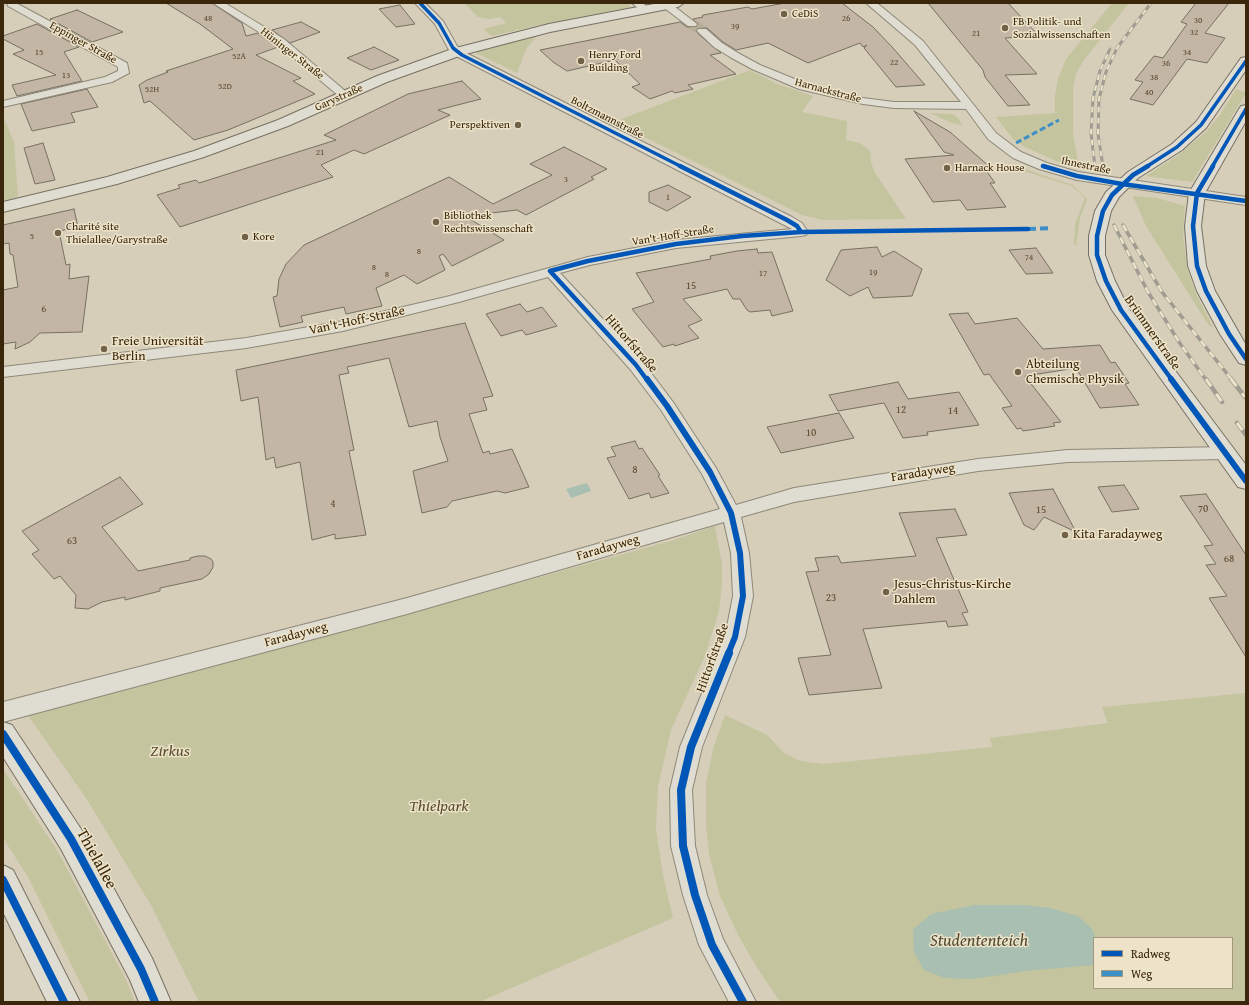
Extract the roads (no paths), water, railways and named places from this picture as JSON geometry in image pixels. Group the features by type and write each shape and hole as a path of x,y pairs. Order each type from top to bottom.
{"main road":[{"name":"Garystraße","path":"3,208 112,181 199,154 283,123 382,79 457,52 640,6 672,4"},
{"name":"Brümmerstraße","path":"1243,69 1201,125 1190,137 1177,148 1122,184 1107,203 1098,226 1097,254 1106,281 1115,300 1130,324 1246,481"},
{"path":"1246,109 1197,194 1193,226 1194,248 1199,272 1217,314 1246,359"},
{"name":"Thielallee","path":"3,734 71,839 141,969 155,1002"},
{"path":"3,880 64,1002"}],"street":[{"name":"Hüninger Straße","path":"218,3 280,41 344,95"},
{"path":"420,3 439,23 457,52"},
{"name":"Ihnestraße","path":"871,3 896,22 919,43 941,69 992,136 1018,155 1043,166 1072,175 1122,184 1246,201"},
{"name":"Eppinger Straße","path":"3,104 108,80 124,73 123,65 9,4"},
{"path":"672,4 692,24"},
{"name":"Harnackstraße","path":"702,31 718,45 734,55 756,67 803,87 856,100 894,105 969,106"},
{"name":"Boltzmannstraße","path":"457,52 550,101 787,220 797,226 801,232"},
{"name":"Van't-Hoff-Straße","path":"3,372 246,343 343,326 454,299 588,261 676,244 801,232"},
{"name":"Hittorfstraße","path":"550,271 641,371 667,406 710,472 731,513 740,552 743,596 742,603 735,637 691,747 681,790 683,846 695,895 712,945 743,1002"},
{"name":"Faradayweg","path":"3,712 407,606 794,496 978,465 1068,456 1225,453"}],"water":[{"path":"587,483 591,491 571,498 566,489"},
{"name":"Studententeich","path":"975,905 1025,905 1050,908 1078,916 1092,929 1096,937 1093,937 1093,965 1025,971 974,979 945,978 924,970 914,952 913,930 931,914"}],"tunnel":[{"path":"692,24 702,31"}],"railway":[{"path":"1103,167 1098,134 1099,99 1106,72 1117,48 1151,3"},
{"path":"1095,167 1091,133 1093,98 1100,71 1110,49"},
{"path":"1103,166 1104,170"},
{"path":"1114,225 1148,292 1179,342 1206,380"},
{"path":"1123,225 1162,292 1232,380"},
{"path":"1206,379 1222,402"},
{"path":"1231,379 1245,397"},
{"path":"1237,423 1246,435"}],"place":[{"name":"CeDiS","path":"784,14"},
{"name":"FB Politik- und Sozialwissenschaften","path":"1005,28"},
{"name":"Henry Ford Building","path":"581,61"},
{"name":"Perspektiven","path":"518,125"},
{"name":"Harnack House","path":"947,168"},
{"name":"Bibliothek Rechtswissenschaft","path":"436,222"},
{"name":"Charité site Thielallee/Garystraße","path":"58,233"},
{"name":"Kore","path":"245,237"},
{"name":"Freie Universität Berlin","path":"104,349"},
{"name":"Abteilung Chemische Physik","path":"1018,372"},
{"name":"Kita Faradayweg","path":"1065,535"},
{"name":"Jesus-Christus-Kirche Dahlem","path":"886,592"}],"park label":[{"name":"Zirkus","path":"170,752"},
{"name":"Thielpark","path":"439,807"}]}
